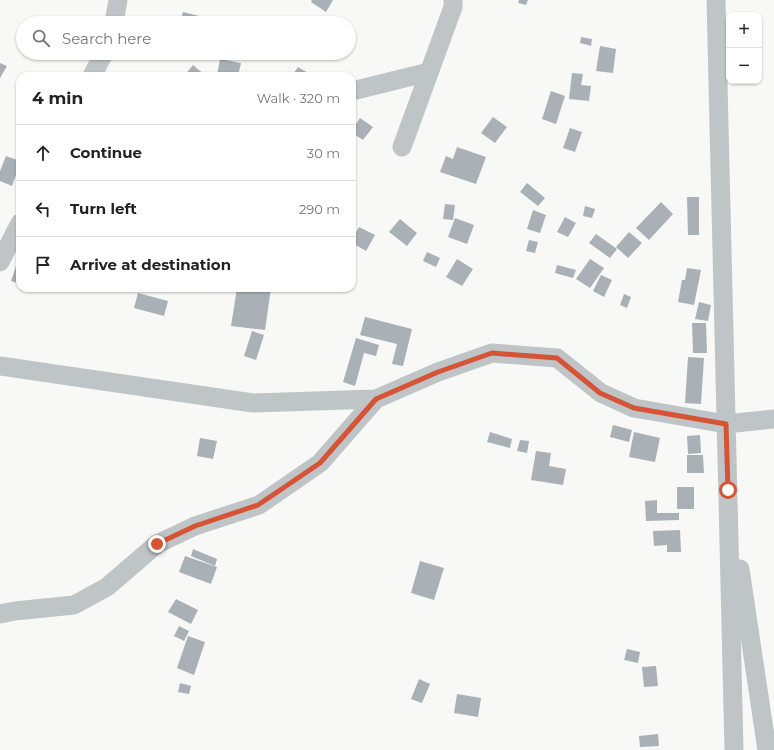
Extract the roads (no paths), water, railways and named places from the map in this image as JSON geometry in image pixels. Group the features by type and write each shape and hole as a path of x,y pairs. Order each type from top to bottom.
{"street":[{"path":"115,16 118,0"},
{"path":"402,147 453,7 453,0"},
{"path":"716,0 734,750"},
{"path":"94,72 100,60"},
{"path":"356,91 429,72"},
{"path":"0,262 16,231"},
{"path":"0,366 253,403 376,399 438,372 492,353 557,358 600,393 634,408 726,424 774,419"},
{"path":"0,614 74,605 107,587 157,544 195,526 258,505 320,463 376,399"},
{"path":"728,490 768,750"}]}
